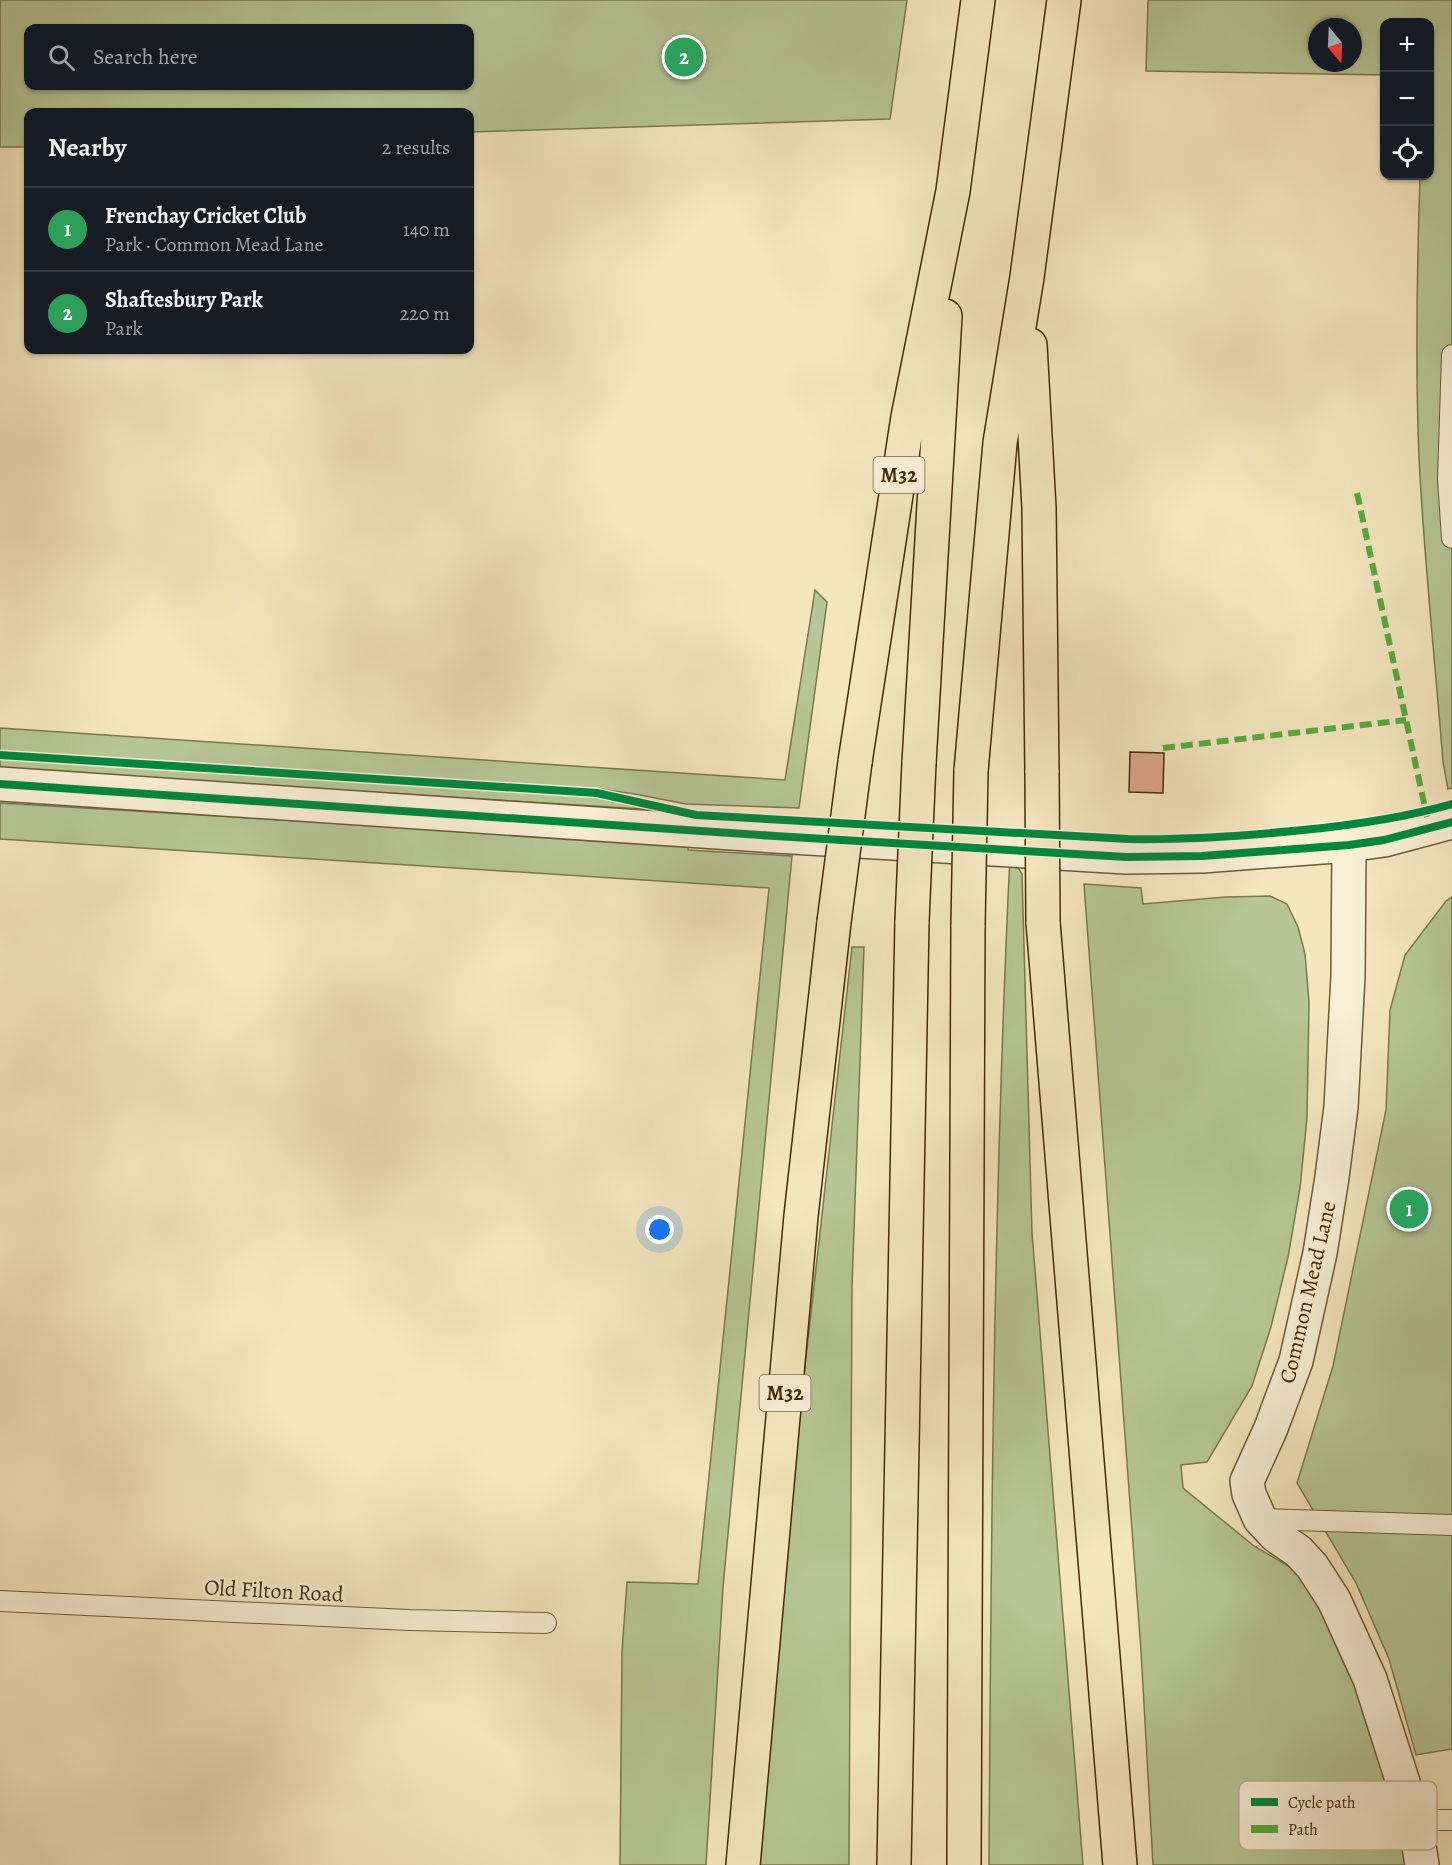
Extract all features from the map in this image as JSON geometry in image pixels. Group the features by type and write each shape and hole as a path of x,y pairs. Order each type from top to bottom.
{"highway":[{"name":"M32","path":"743,1865 801,1216 834,922 855,762 908,417 952,191 978,0"},
{"path":"964,1865 968,925 971,771 1000,443 1027,277 1064,0"},
{"name":"M32","path":"894,1865 912,921 952,191"},
{"path":"1027,277 1038,508 1043,922 1120,1865"}],"street":[{"path":"0,784 1126,857 1202,856 1349,845 1384,840 1452,822"},
{"name":"Common Mead Lane","path":"1349,845 1347,976 1341,1107 1320,1253 1296,1361 1271,1428 1247,1481 1249,1494 1260,1519 1276,1536 1298,1551 1312,1566 1334,1600 1370,1679 1403,1781"},
{"name":"Common Mead Lane","path":"1420,1850 1422,1865"}],"lane":[{"path":"1452,355 1448,479 1452,538"},
{"path":"1260,1519 1452,1525"},
{"name":"Old Filton Road","path":"0,1600 409,1620 546,1623"}],"green space":[{"path":"0,0 907,0 890,119 474,132 474,108 24,108 24,147 0,147"},
{"path":"1148,0 1452,0 1452,788 1448,789 1443,762 1424,534 1418,423 1417,317 1420,180 1434,180 1434,18 1380,18 1380,75 1146,71"},
{"path":"815,590 827,602 799,808 686,804 599,789 0,751 0,728 785,780"},
{"path":"0,759 609,798 658,810 0,769"},
{"path":"0,803 688,844 688,850 792,856 723,1587 706,1865 620,1865 622,1652 627,1582 698,1584 769,888 0,839"},
{"path":"1010,855 1022,874 1032,1233 1083,1865 989,1865 997,1233"},
{"path":"1084,884 1141,888 1143,904 1225,897 1270,896 1287,904 1298,927 1305,954 1309,1002 1307,1118 1300,1188 1288,1257 1271,1327 1252,1386 1207,1462 1181,1465 1183,1488 1254,1546 1305,1576 1327,1613 1371,1726 1388,1781 1239,1781 1239,1850 1405,1850 1408,1865 1153,1865 1141,1651"},
{"path":"1452,897 1452,1749 1416,1755 1389,1659 1356,1583 1297,1483 1333,1366 1386,1110 1390,1010 1405,955 1446,901"},
{"path":"852,947 864,947 852,1287 849,1865 759,1865 799,1420"}],"building":[{"path":"1130,752 1164,753 1163,793 1129,792"}],"marked path":[{"path":"1357,493 1427,817"},
{"path":"1163,748 1406,720"}],"cycle path":[{"path":"0,755 597,793 696,815 1128,839 1215,837 1322,828 1397,817 1452,804"},
{"path":"0,784 1126,857 1202,856 1349,845 1384,840 1452,822"}],"place":[{"name":"Shaftesbury Park","path":"684,57"},
{"name":"Frenchay Cricket Club","path":"1409,1209"}]}
